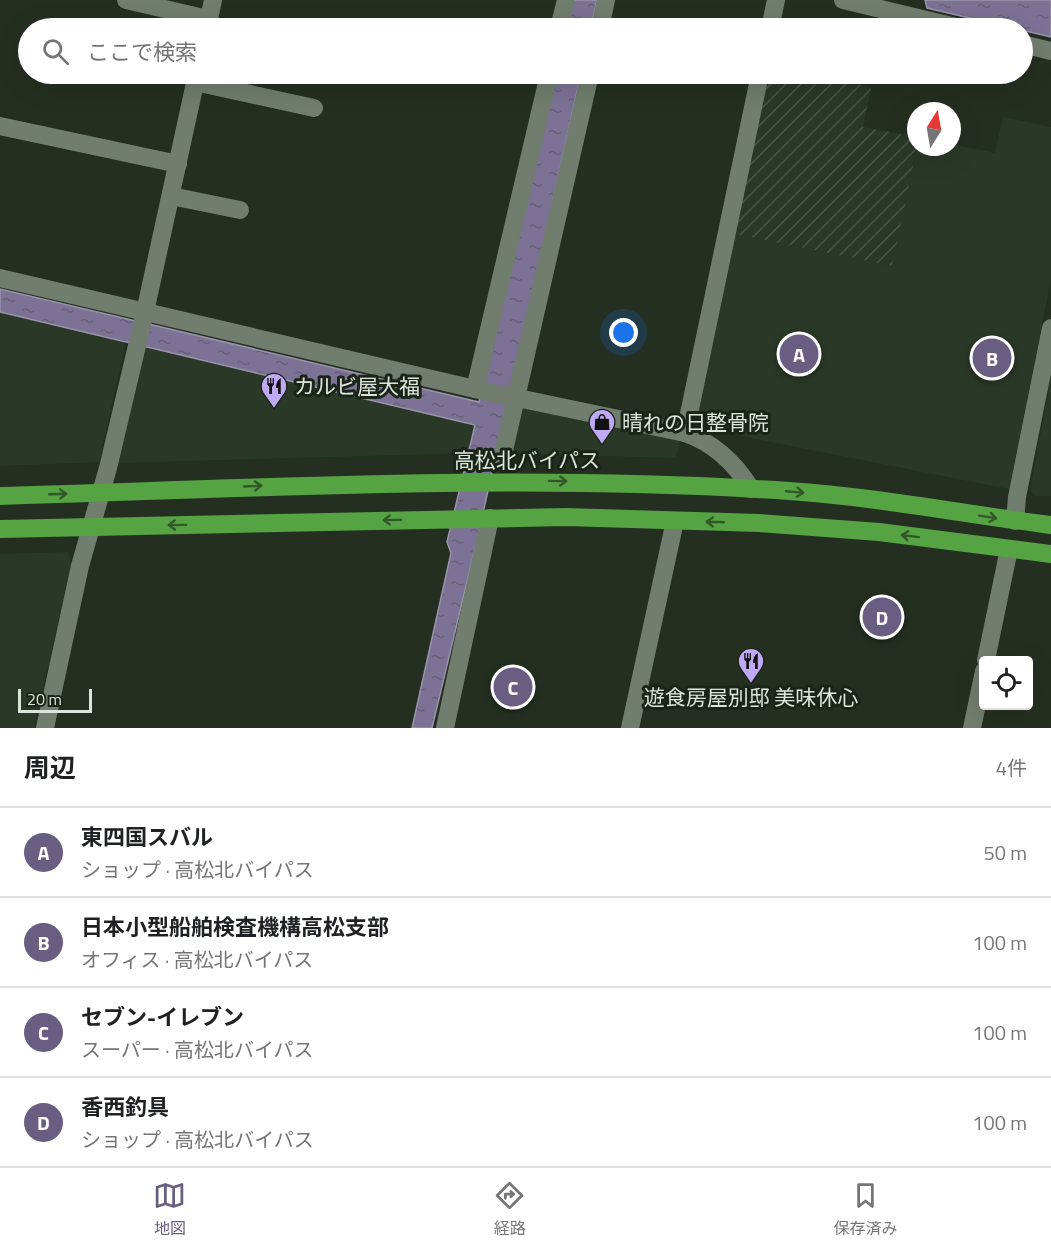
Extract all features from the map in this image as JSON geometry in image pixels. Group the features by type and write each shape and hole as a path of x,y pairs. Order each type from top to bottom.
{"highway":[{"name":"高松北バイパス","path":"0,496 295,485 562,481 751,489 881,501 1051,525"},
{"path":"0,529 486,518 675,521 759,523 879,532 1051,554"}],"street":[{"path":"126,0 188,18"},
{"path":"209,18 213,0"},
{"path":"562,18 566,0"},
{"path":"602,18 606,0"},
{"path":"772,18 776,0"},
{"path":"843,0 918,18"},
{"path":"1033,46 1051,51"},
{"path":"45,728 90,527 145,312 195,84"},
{"path":"220,84 314,108"},
{"path":"477,389 547,84"},
{"path":"502,459 588,84"},
{"path":"685,433 758,84"},
{"path":"0,126 178,164"},
{"path":"171,196 240,210"},
{"path":"0,278 477,389 685,433 705,440 730,461 751,489"},
{"path":"1015,521 1017,497 1051,328"},
{"path":"445,728 486,518"},
{"path":"630,728 675,521"},
{"path":"987,656 1009,549"},
{"path":"972,728 979,695"}],"shaded area":[{"path":"765,84 856,84 871,87 863,127 907,135 907,156 915,156 892,266 735,234"},
{"path":"1003,117 1051,127 1051,279 1009,489 695,427 735,234 891,266 915,156 961,156 961,146 995,153"},
{"path":"0,312 126,341 99,462 0,466"},
{"path":"145,345 475,425 468,453 117,463"},
{"path":"1051,378 1051,496 1035,496 1030,490"},
{"path":"518,407 680,441 676,458 509,453"},
{"path":"69,552 71,564 34,728 0,728 0,554"}],"water":[{"path":"571,0 597,0 593,18 567,18"},
{"path":"925,0 1051,0 1051,37 1033,33 1033,18 970,18 927,8"},
{"path":"552,84 579,84 477,540 432,728 412,728 451,553 447,542 475,425 0,312 0,289 479,402"}],"place":[{"name":"東四国スバル","path":"799,354"},
{"name":"日本小型船舶検査機構高松支部","path":"992,358"},
{"name":"カルビ屋大福","path":"274,409"},
{"name":"晴れの日整骨院","path":"602,445"},
{"name":"香西釣具","path":"882,617"},
{"name":"遊食房屋別邸 美味休心","path":"751,684"},
{"name":"セブン-イレブン","path":"513,687"}]}
